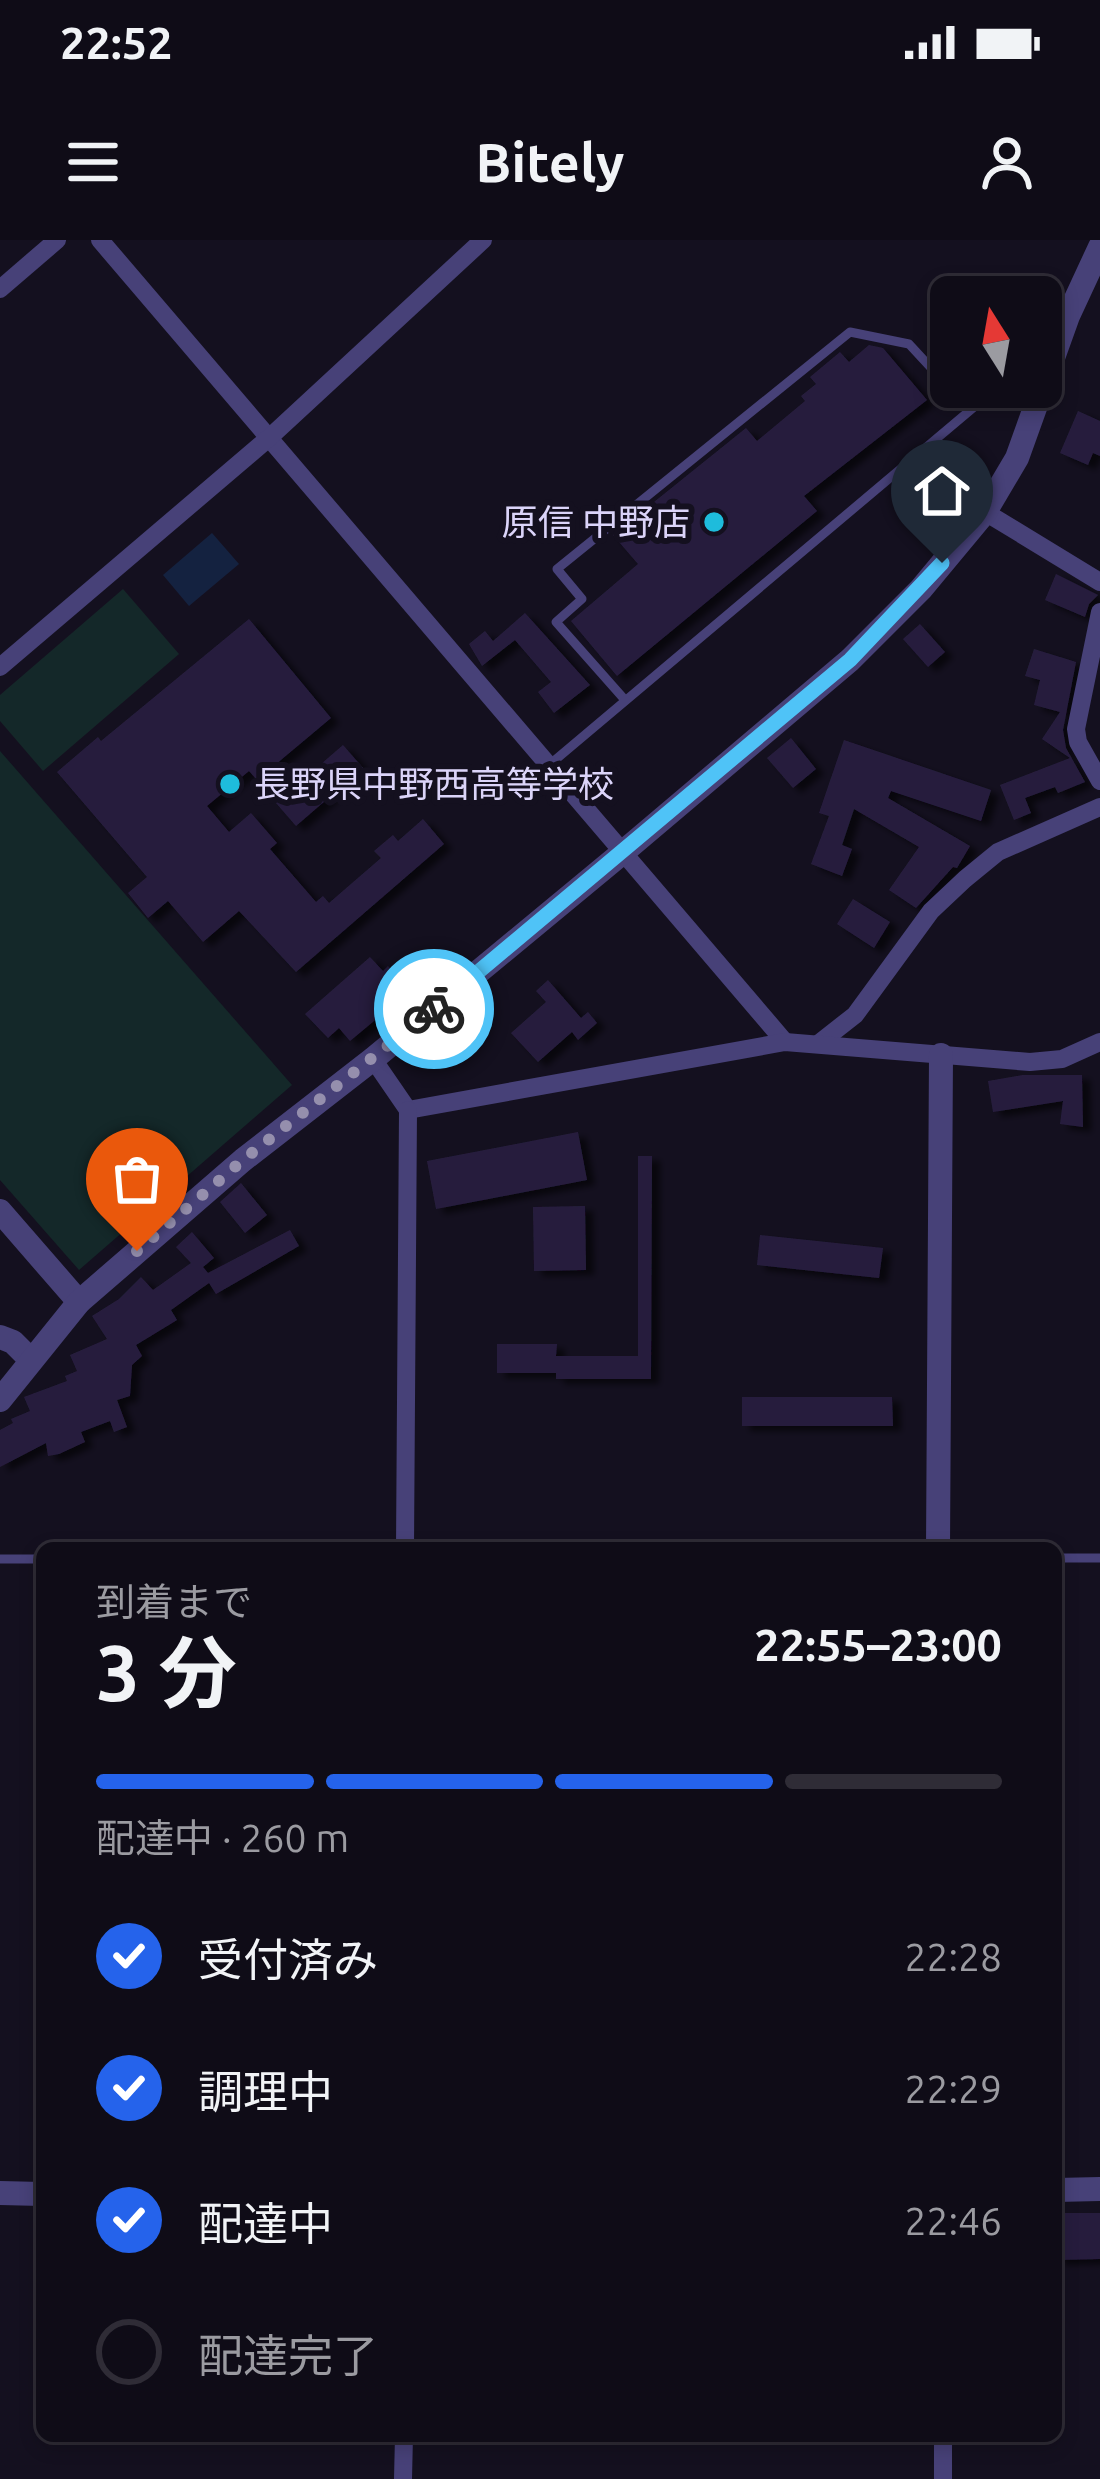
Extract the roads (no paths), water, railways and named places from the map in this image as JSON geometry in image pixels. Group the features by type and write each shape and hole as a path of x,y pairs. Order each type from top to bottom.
{"street":[{"path":"0,289 57,240"},
{"path":"100,240 785,1042"},
{"path":"0,667 270,437 483,240"},
{"path":"1062,334 1100,247"},
{"path":"0,1400 79,1302 243,1160 373,1059 850,660 921,589 985,512 1017,458 1036,408"},
{"path":"985,512 1100,582"},
{"path":"1100,612 1076,729 1100,782"},
{"path":"818,1044 855,1015 931,911 965,878 998,852 1100,807"},
{"path":"408,1110 785,1042 1030,1062 1062,1059 1100,1042"},
{"path":"938,1542 941,1055"},
{"path":"373,1059 408,1110 405,1542"},
{"path":"0,1211 79,1302"},
{"path":"0,1337 13,1342 31,1360"},
{"path":"1062,2190 1100,2189"},
{"path":"0,2193 36,2194"},
{"path":"403,2479 404,2442"},
{"path":"943,2442 943,2479"}],"lane":[{"path":"625,700 556,622 582,599 557,569 850,332 910,344 970,410"},
{"path":"548,766 972,408"},
{"path":"0,1558 36,1558"},
{"path":"1062,1558 1100,1558"}],"water":[{"path":"212,533 239,564 189,606 163,575"}],"place":[{"name":"原信 中野店","path":"714,522"},
{"name":"長野県中野西高等学校","path":"230,784"}]}
